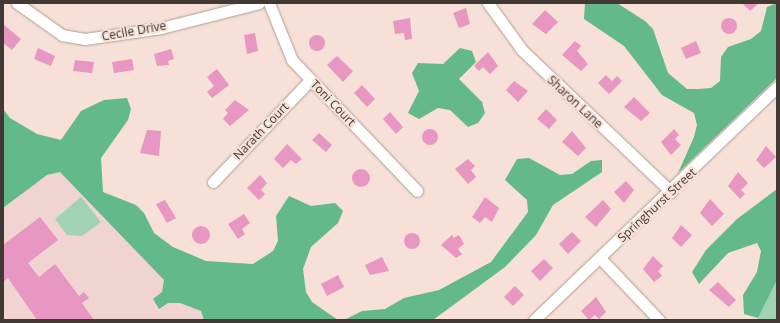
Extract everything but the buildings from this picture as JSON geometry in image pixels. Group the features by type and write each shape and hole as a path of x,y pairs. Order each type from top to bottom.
{"street":[{"name":"Cecile Drive","path":"17,3 62,35 85,39 161,28 259,3"},
{"name":"Toni Court","path":"269,3 283,45 310,80 417,191"},
{"name":"Sharon Lane","path":"488,3 522,50 671,192"},
{"name":"Narath Court","path":"212,182 310,80"},
{"name":"Springhurst Street","path":"534,320 671,192 777,88"},
{"path":"600,258 659,320"}],"shaded area":[{"path":"59,161 219,320 3,320 3,204"}],"green space":[{"path":"585,3 617,3 645,21 653,29 668,73 687,89 698,89 711,88 720,81 721,57 728,47 751,39 761,31 767,7 777,3 777,78 678,173 694,137 697,125 694,113 662,95 624,46 584,19"},
{"path":"460,48 472,51 476,62 459,79 482,102 485,113 478,123 468,127 450,110 438,108 419,119 408,113 419,91 412,73 418,63 443,64"},
{"path":"127,98 131,109 128,120 101,158 103,192 136,205 144,213 154,233 173,247 206,261 253,264 273,251 278,241 276,216 289,196 311,206 335,203 343,211 338,223 311,247 303,269 306,292 312,302 338,320 204,320 201,311 180,303 168,303 159,309 153,299 162,292 164,280 60,172 47,175 3,208 3,109 10,118 37,134 61,140 81,111 104,100"},
{"path":"529,158 560,175 572,174 591,161 602,160 602,172 553,205 536,235 505,267 433,320 344,320 362,311 385,309 404,298 439,290 491,262 528,212 527,200 505,180 517,159"},
{"path":"777,189 777,280 758,318 744,314 743,295 757,272 761,251 757,243 728,253 699,284 692,272 706,250 737,219"},
{"path":"81,197 101,222 82,236 67,235 55,219"},
{"path":"777,280 777,320 757,320"}]}
